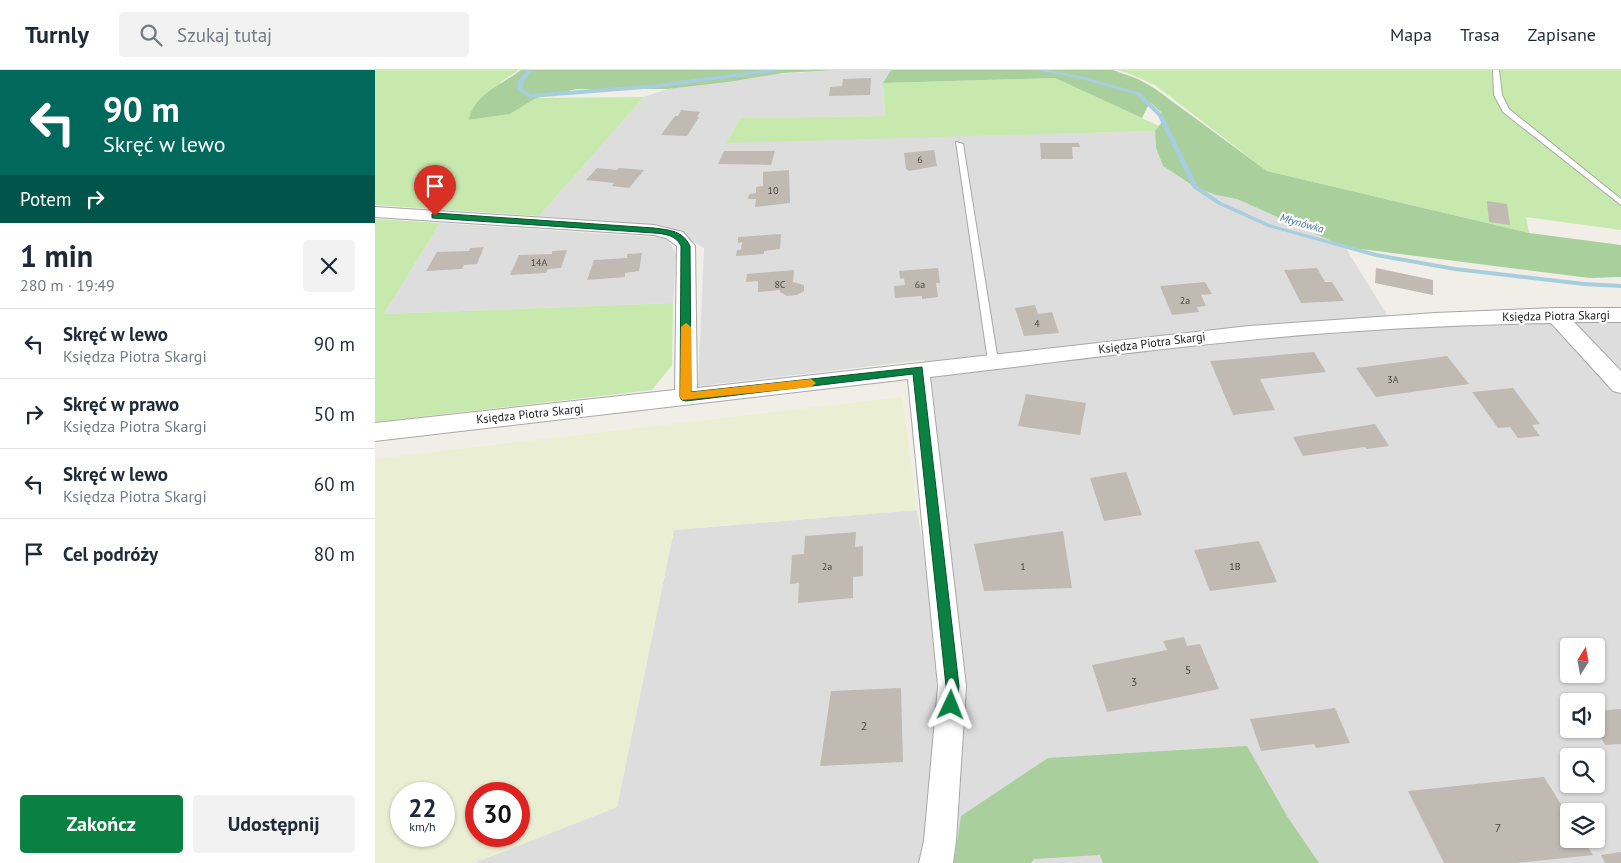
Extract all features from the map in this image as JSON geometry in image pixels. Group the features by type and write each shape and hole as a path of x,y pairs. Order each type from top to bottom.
{"street":[{"path":"375,212 654,230 669,232 682,238 685,246 686,397"},
{"name":"Księdza Piotra Skargi","path":"375,432 1127,347 1226,334 1467,318 1621,314"},
{"path":"1555,315 1621,385"},
{"path":"918,370 953,686 940,841 936,863"}],"lane":[{"path":"1496,70 1499,95 1506,110 1621,203"},
{"path":"959,144 993,361"}],"shaded area":[{"path":"837,70 891,70 883,83 885,116 741,118 727,142 1155,131 1156,148 1163,166 1195,187 1216,195 1237,199 1345,247 1392,323 1621,315 1621,863 474,863 515,847 530,847 530,841 617,807 674,530 917,510 935,618 940,834 952,686 928,387 924,360 698,386 704,248 666,226 539,216 644,97 668,89 728,82 763,75"},
{"path":"440,223 667,238 676,254 673,303 384,314"}],"green space":[{"path":"375,70 519,70 502,81 470,120 510,114 536,98 644,97 539,216 375,205"},
{"path":"521,70 837,70 783,73 668,89 577,89 536,98 510,114 469,120 472,111 482,97"},
{"path":"891,70 1113,70 1138,79 1154,88 1267,171 1529,233 1621,245 1621,277 1590,278 1345,247 1237,199 1216,195 1195,187 1163,166 1156,148 1155,131 1162,122 1161,112 1150,102 1142,118 1055,78 883,83"},
{"path":"1118,70 1621,70 1621,230 1526,217 1529,233 1267,171 1155,85"},
{"path":"1055,78 1159,126 1155,131 726,143 741,118 885,116 883,83"},
{"path":"375,219 440,223 384,314 673,303 672,365 652,390 375,422"},
{"path":"902,397 917,510 674,530 617,807 530,841 530,782 465,782 465,847 515,847 474,863 375,863 375,459"},
{"path":"1247,746 1287,816 1319,863 1103,863 1100,855 1034,859 1031,863 954,863 961,816 1048,758"}],"building":[{"path":"871,78 870,95 829,96 830,87 842,86 843,79"},
{"path":"681,110 700,112 697,117 699,117 687,136 661,135 675,116 678,116"},
{"path":"1040,143 1079,143 1080,147 1072,147 1073,159 1041,159"},
{"path":"934,150 937,166 909,171 906,169 904,153"},
{"path":"724,151 775,151 771,165 718,164"},
{"path":"597,168 644,170 629,188 612,186 614,183 586,180"},
{"path":"789,170 790,203 755,207 756,199 748,199 749,194 756,193 756,187 763,186 763,172"},
{"path":"1487,201 1507,204 1510,225 1489,222"},
{"path":"781,234 780,249 764,251 764,254 736,256 737,250 741,250 742,242 738,243 738,237"},
{"path":"484,247 477,264 464,265 462,269 426,271 437,252 469,251 470,248"},
{"path":"567,250 561,268 548,269 546,273 510,275 519,255 552,254 552,251"},
{"path":"642,253 639,271 625,273 625,277 587,280 594,260 627,258 627,254"},
{"path":"938,268 940,283 936,283 938,297 922,299 922,296 895,298 894,286 905,285 904,278 900,279 899,271"},
{"path":"1317,268 1325,282 1332,282 1344,301 1301,303 1284,270"},
{"path":"1376,268 1433,280 1433,295 1375,283"},
{"path":"794,270 793,282 804,285 804,291 797,295 787,296 780,292 780,290 758,292 758,281 746,282 747,274"},
{"path":"1205,282 1212,294 1201,295 1206,306 1197,307 1199,312 1172,315 1160,286"},
{"path":"1035,305 1038,314 1052,312 1059,333 1024,336 1015,308"},
{"path":"1314,352 1326,372 1260,379 1275,410 1233,415 1210,361"},
{"path":"1447,356 1469,384 1376,397 1356,368"},
{"path":"1513,388 1540,424 1532,425 1540,436 1518,438 1510,427 1498,428 1472,392"},
{"path":"1026,394 1086,403 1080,435 1018,426"},
{"path":"1375,424 1389,446 1367,449 1365,447 1303,456 1293,437"},
{"path":"1126,472 1142,515 1104,521 1090,478"},
{"path":"1063,531 1072,588 984,591 974,544"},
{"path":"856,532 855,547 863,546 863,576 853,577 853,598 798,603 799,583 790,584 792,555 804,554 805,536"},
{"path":"1259,541 1277,582 1210,591 1194,550"},
{"path":"1184,637 1187,646 1200,644 1219,689 1107,712 1092,665 1167,650 1163,641"},
{"path":"901,688 903,762 820,766 831,691"},
{"path":"1335,708 1350,743 1316,748 1314,744 1261,751 1250,719"},
{"path":"1621,709 1621,744 1605,745 1601,738 1605,738 1605,710"},
{"path":"1544,777 1560,803 1560,848 1589,848 1593,855 1516,863 1444,863 1408,791"},
{"path":"1621,852 1621,863 1605,863 1601,855"}],"waterway":[{"name":"Młynówka","path":"529,70 521,81 520,90 530,96 656,86 774,70"},
{"name":"Młynówka","path":"1039,70 1082,78 1139,94 1160,115 1195,187 1219,203 1270,226 1376,255 1455,269 1584,284 1621,286"}],"slow traffic":[{"path":"686,327 686,397 811,383"}],"route":[{"path":"435,216 654,230 669,232 682,238 685,246 686,397 918,370 953,686 951,705"}]}
